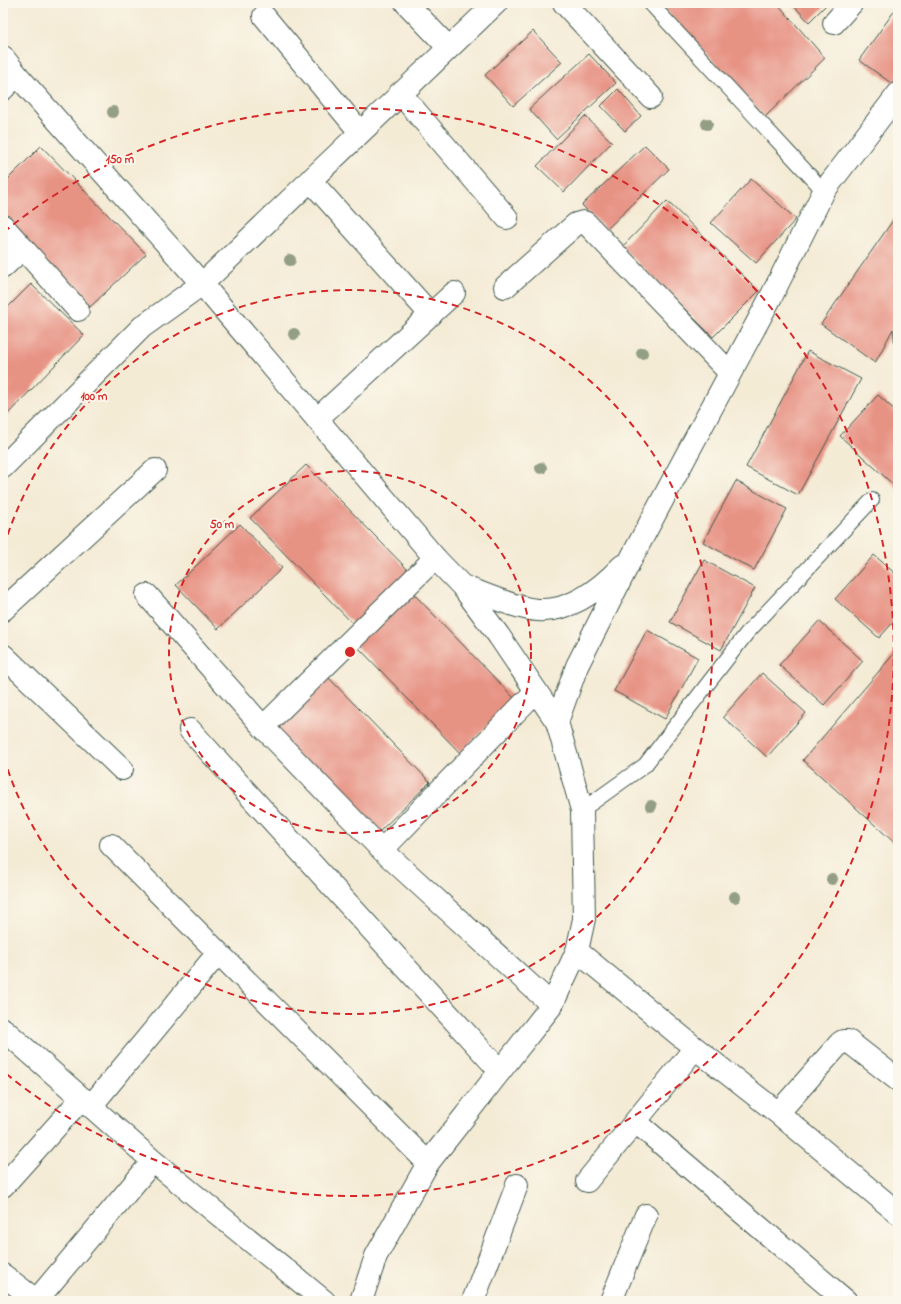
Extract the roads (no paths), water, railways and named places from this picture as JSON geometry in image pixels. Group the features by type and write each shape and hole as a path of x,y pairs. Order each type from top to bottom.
{"street":[{"path":"406,3 448,48"},
{"path":"3,467 142,327 202,284 400,93 496,3"},
{"path":"564,3 651,97"},
{"path":"834,23 852,3"},
{"path":"264,16 360,132"},
{"path":"3,57 10,82 202,284 318,418 435,558 462,586 499,636 557,722 582,810 584,919 577,951 565,980 552,1005 428,1163 376,1256 361,1301"},
{"path":"400,93 507,218"},
{"path":"557,722 577,666 633,555 778,284 824,191 898,94"},
{"path":"310,180 431,315"},
{"path":"504,287 576,224 583,222 586,223 730,373"},
{"path":"3,226 78,310"},
{"path":"3,267 22,248"},
{"path":"318,418 454,294"},
{"path":"3,610 155,470"},
{"path":"462,586 515,605 537,610 558,609 584,597 609,579 633,555"},
{"path":"263,727 435,558"},
{"path":"147,595 263,727 382,850 552,1005"},
{"path":"3,655 122,769"},
{"path":"382,850 536,691"},
{"path":"190,730 500,1071"},
{"path":"111,845 428,1163"},
{"path":"577,951 695,1048 778,1113 898,1213"},
{"path":"3,1186 86,1102 218,953"},
{"path":"3,1029 153,1161 324,1301"},
{"path":"778,1113 843,1041 848,1041 898,1080"},
{"path":"587,1181 695,1048"},
{"path":"636,1122 846,1301"},
{"path":"3,1275 36,1301 153,1161"},
{"path":"473,1301 517,1185"},
{"path":"611,1301 646,1216"}],"lane":[{"path":"650,3 824,191"},
{"path":"582,810 645,765 747,633 872,500"}]}
